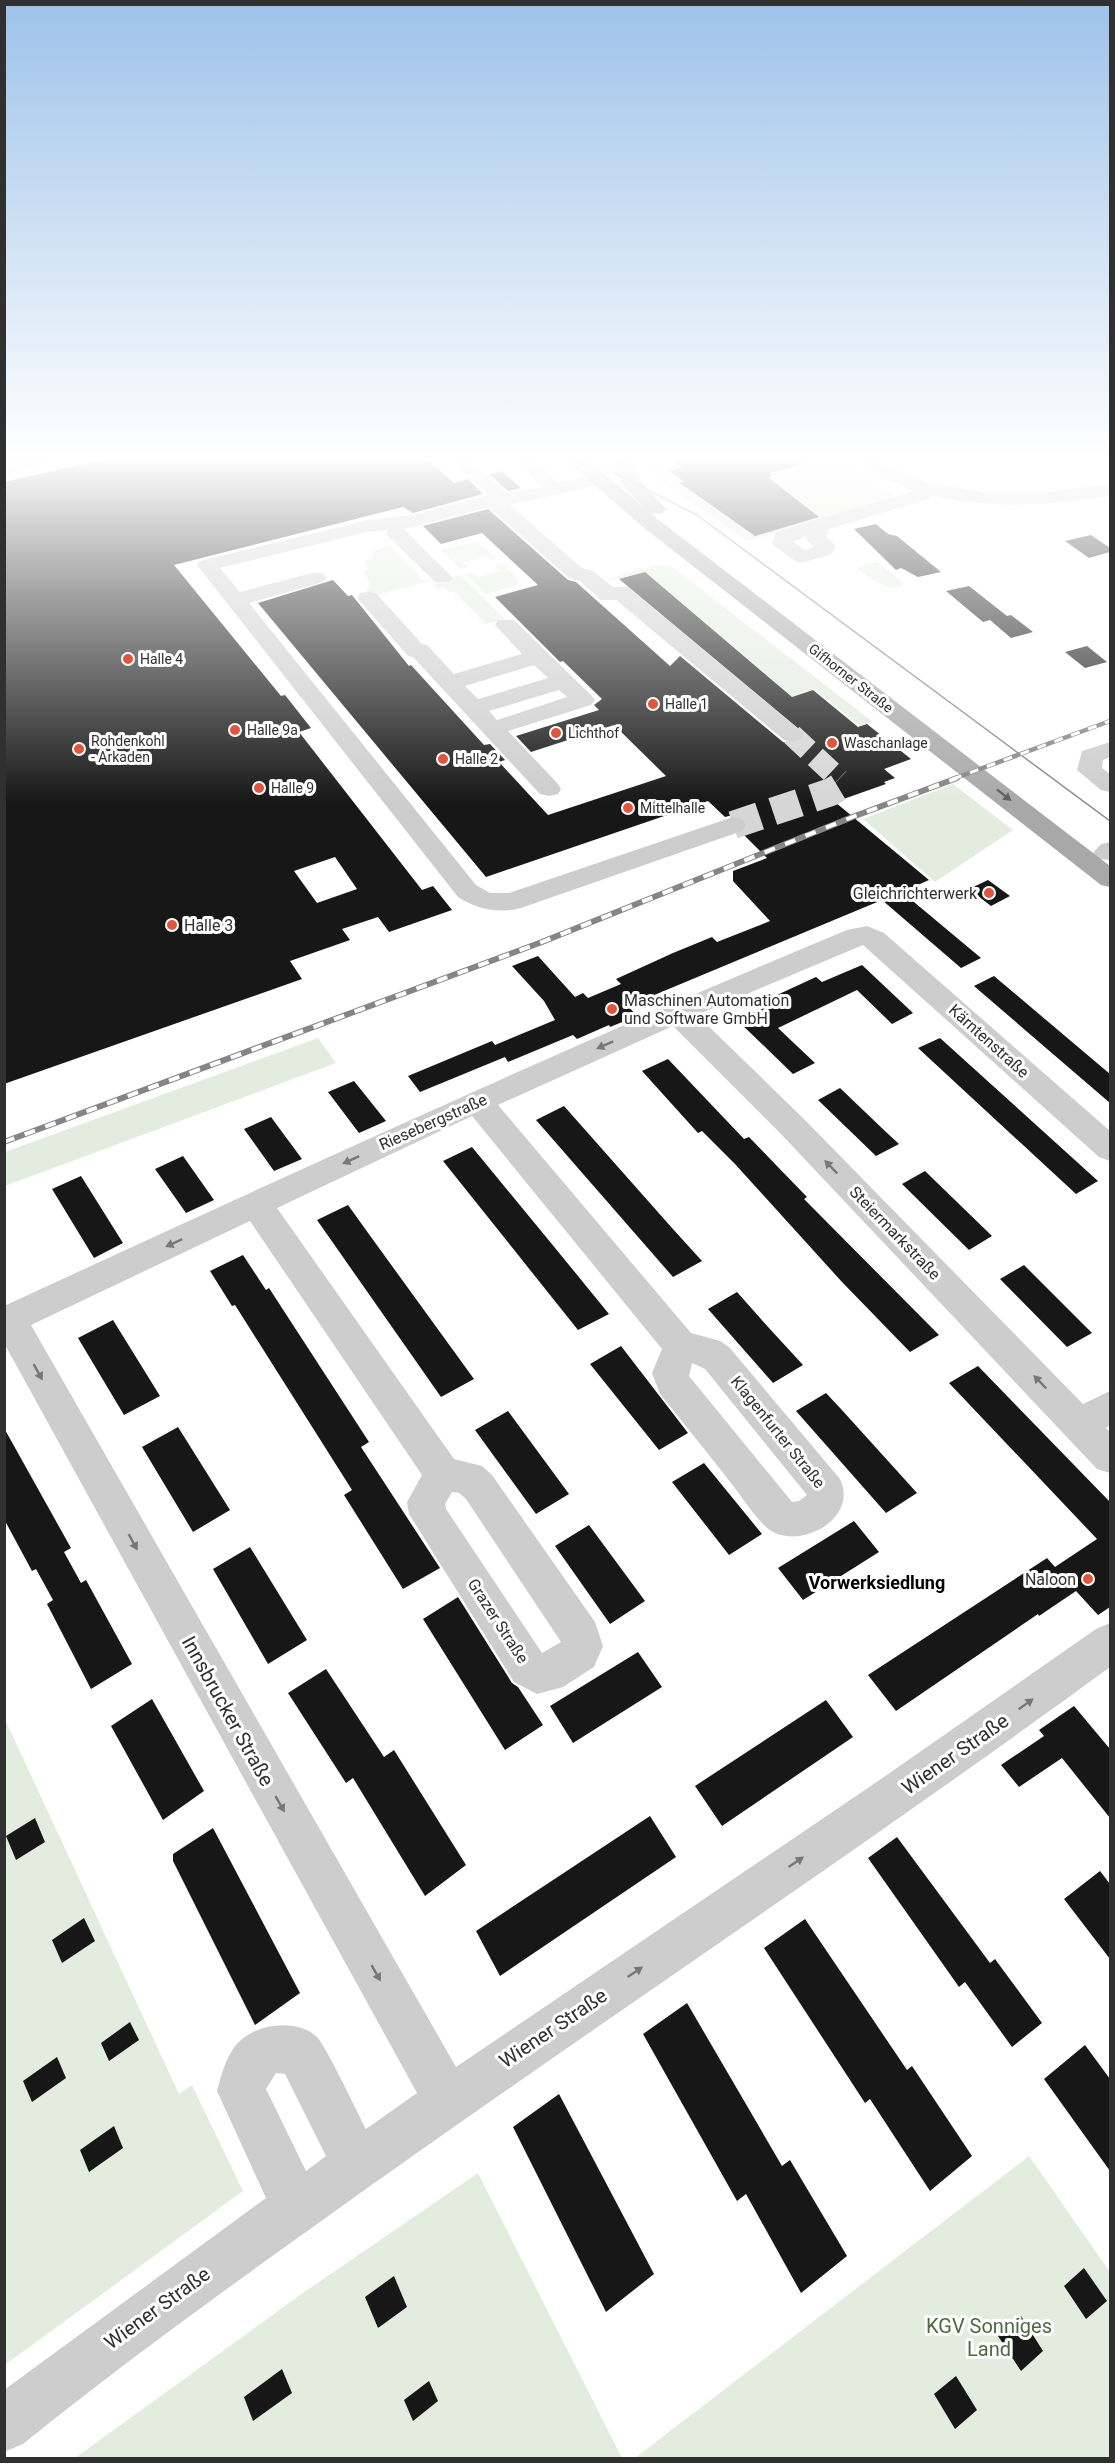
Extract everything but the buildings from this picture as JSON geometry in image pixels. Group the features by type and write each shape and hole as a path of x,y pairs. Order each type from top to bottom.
{"main road":[{"name":"Gifhorner Straße","path":"716,573 1110,879"},
{"name":"Gifhorner Straße","path":"738,573 1109,853"}],"street":[{"path":"219,580 236,573"},
{"path":"219,580 238,573"},
{"path":"219,580 249,573"},
{"path":"437,573 442,578"},
{"path":"576,573 586,575 614,594 792,735"},
{"path":"219,580 316,578"},
{"path":"219,580 467,891 484,901 511,902 734,825"},
{"path":"368,598 549,789"},
{"path":"492,729 583,700 506,625"},
{"path":"450,683 538,656"},
{"path":"474,708 563,681"},
{"path":"1110,749 1090,756 1089,770 1110,785"},
{"name":"Riesebergstraße","path":"7,1321 256,1204 677,1012 857,936 867,935"},
{"name":"Kärntenstraße","path":"867,935 1110,1149"},
{"name":"Steiermarkstraße","path":"677,1012 1096,1415 1110,1457"},
{"path":"478,1102 681,1346"},
{"path":"256,1204 444,1474"},
{"name":"Innsbrucker Straße","path":"7,1321 448,2100"},
{"name":"Klagenfurter Straße","path":"681,1346 708,1351 717,1358 827,1491 828,1499 825,1505 796,1521 788,1521 780,1516 674,1383 670,1373 681,1346"},
{"name":"Grazer Straße","path":"444,1474 469,1478 479,1487 581,1636 583,1646 580,1653 548,1673 537,1674 528,1668 428,1514 426,1502 444,1474"},
{"name":"Wiener Straße","path":"4,2425 74,2368 357,2164 954,1755 1110,1642"},
{"path":"297,2207 241,2091 245,2071 262,2053 283,2047 300,2053 357,2164"}],"green space":[{"path":"365,573 416,573 423,580 435,579 371,597 365,589 371,588"},
{"path":"473,573 479,577 493,573 512,573 519,580 518,585 486,594 466,574"},
{"path":"629,573 641,573 610,581 608,579"},
{"path":"646,573 680,573 872,721 860,726 814,689 792,696"},
{"path":"726,573 728,573 978,766"},
{"path":"863,573 891,573 901,581 902,586 890,587"},
{"path":"458,575 462,576 505,619 486,624 453,591 449,592 444,587 437,589 433,584"},
{"path":"953,784 1013,830 935,882 863,819"},
{"path":"318,1038 336,1063 5,1186 5,1152"},
{"path":"4,1717 179,2094 192,2085 243,2191 5,2365"},
{"name":"KGV Sonniges Land","path":"1029,2156 1110,2272 1110,2458 635,2458"},
{"path":"478,2173 622,2458 75,2458 300,2295"}],"tunnel":[{"path":"792,735 839,779"},
{"path":"733,825 831,792 841,786 839,778"}],"tram line":[{"path":"775,573 1110,821"}],"railway":[{"path":"953,779 1110,721"},
{"path":"4,1142 542,942 855,816 957,778"}],"place":[{"name":"Halle 4","path":"128,659"},
{"name":"Halle 1","path":"653,704"},
{"name":"Halle 9a","path":"235,730"},
{"name":"Lichthof","path":"556,733"},
{"name":"Waschanlage","path":"832,743"},
{"name":"Rohdenkohl - Arkaden","path":"79,749"},
{"name":"Halle 2","path":"443,759"},
{"name":"Halle 9","path":"259,788"},
{"name":"Mittelhalle","path":"628,808"},
{"name":"Gleichrichterwerk","path":"989,893"},
{"name":"Halle 3","path":"172,925"},
{"name":"Maschinen Automation und Software GmbH","path":"612,1009"},
{"name":"Naloon","path":"1088,1579"}],"district":[{"name":"Vorwerksiedlung","path":"877,1582"}]}
